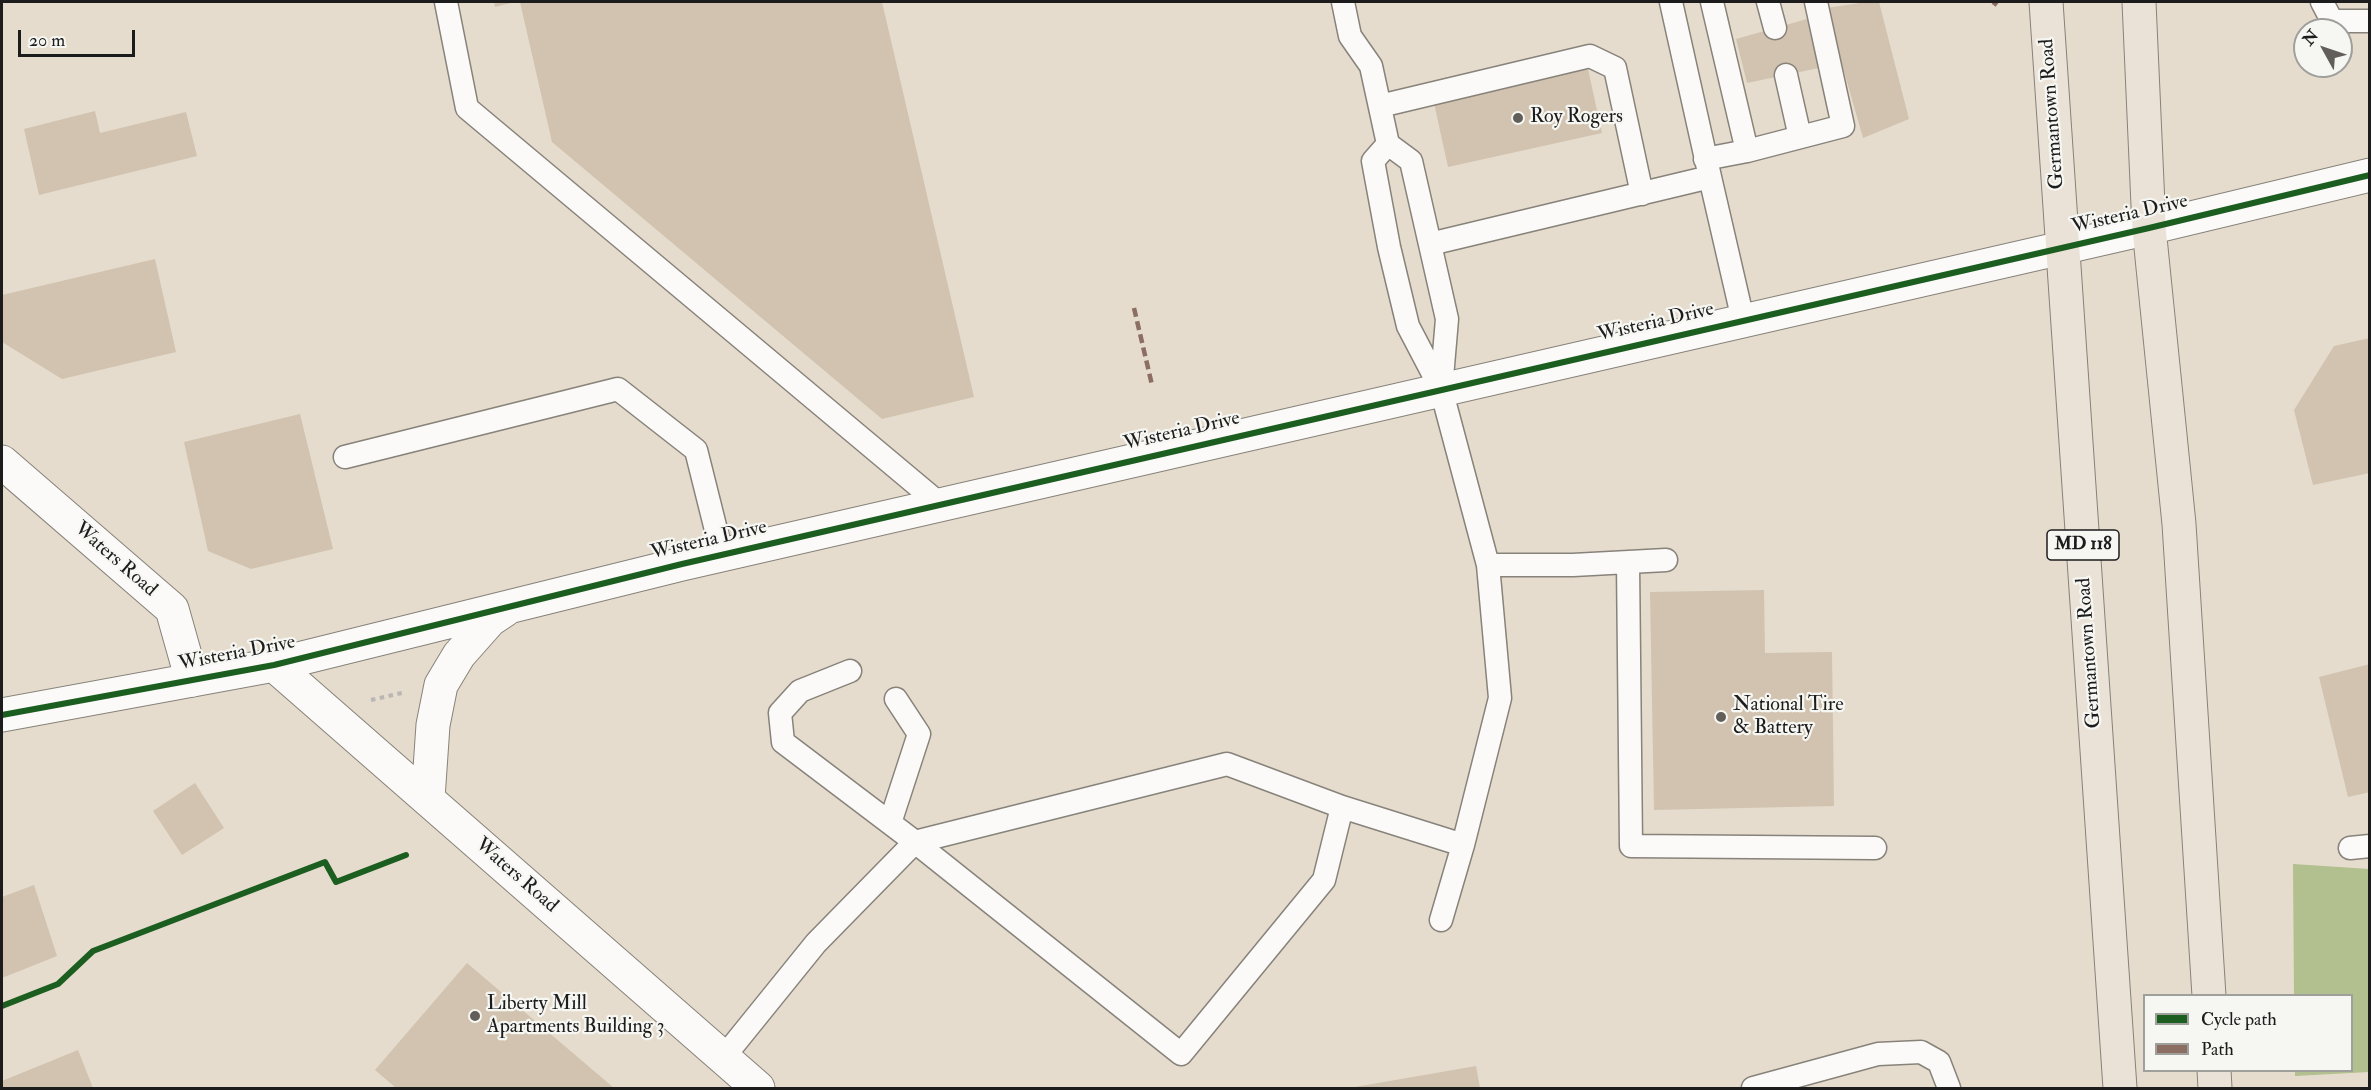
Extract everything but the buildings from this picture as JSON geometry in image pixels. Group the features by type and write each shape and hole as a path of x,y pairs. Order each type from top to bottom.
{"main road":[{"name":"Germantown Road","path":"2046,2 2120,1089"},
{"path":"2139,2 2150,228 2179,524 2209,994"},
{"path":"2214,1072 2215,1089"}],"street":[{"name":"Wisteria Drive","path":"2,715 274,665 722,554 2150,228 2370,175"},
{"name":"Waters Road","path":"2,462 172,609 192,680"},
{"path":"428,798 433,725 441,685 459,655 490,620 512,606"},
{"name":"Waters Road","path":"274,665 758,1089"}],"lane":[{"path":"446,2 467,108 941,505"},
{"path":"1342,2 1350,36 1371,66 1388,144 1411,160 1448,319 1442,389"},
{"path":"1671,2 1743,320"},
{"path":"1712,2 1747,151"},
{"path":"1768,2 1775,28"},
{"path":"1430,244 1642,194 1747,151 1843,126 1816,2"},
{"path":"2322,2 2332,21 2370,21"},
{"path":"1380,106 1590,56 1615,68 1642,194"},
{"path":"1786,75 1800,137"},
{"path":"1388,144 1373,162 1389,247 1408,326 1442,389 1488,566 1500,699 1441,921"},
{"path":"345,457 618,389 696,450 722,554"},
{"path":"1488,566 1666,560"},
{"path":"1628,563 1631,846 1875,848"},
{"path":"850,671 800,691 780,713 783,742 915,842 1181,1054 1324,880 1342,807"},
{"path":"890,823 919,735 896,699"},
{"path":"723,1058 816,943 915,842 1227,764 1342,807 1463,845"},
{"path":"1753,1089 1878,1054 1921,1052 1939,1062 1949,1089"}],"path":[{"path":"368,701 411,691"}],"green space":[{"path":"2293,864 2369,869 2369,1072 2295,1076 2295,1072 2353,1072 2353,994 2294,994"}],"marked path":[{"path":"1993,2 1997,5"},
{"path":"1134,308 1152,385"}],"cycle path":[{"path":"2,715 274,665 682,564 2149,228 2370,175"},
{"path":"2,1006 58,984 93,951 325,862 336,882 406,855"}],"place":[{"name":"Roy Rogers","path":"1518,118"},
{"name":"National Tire & Battery","path":"1721,717"},
{"name":"Liberty Mill Apartments Building 3","path":"475,1016"}]}
